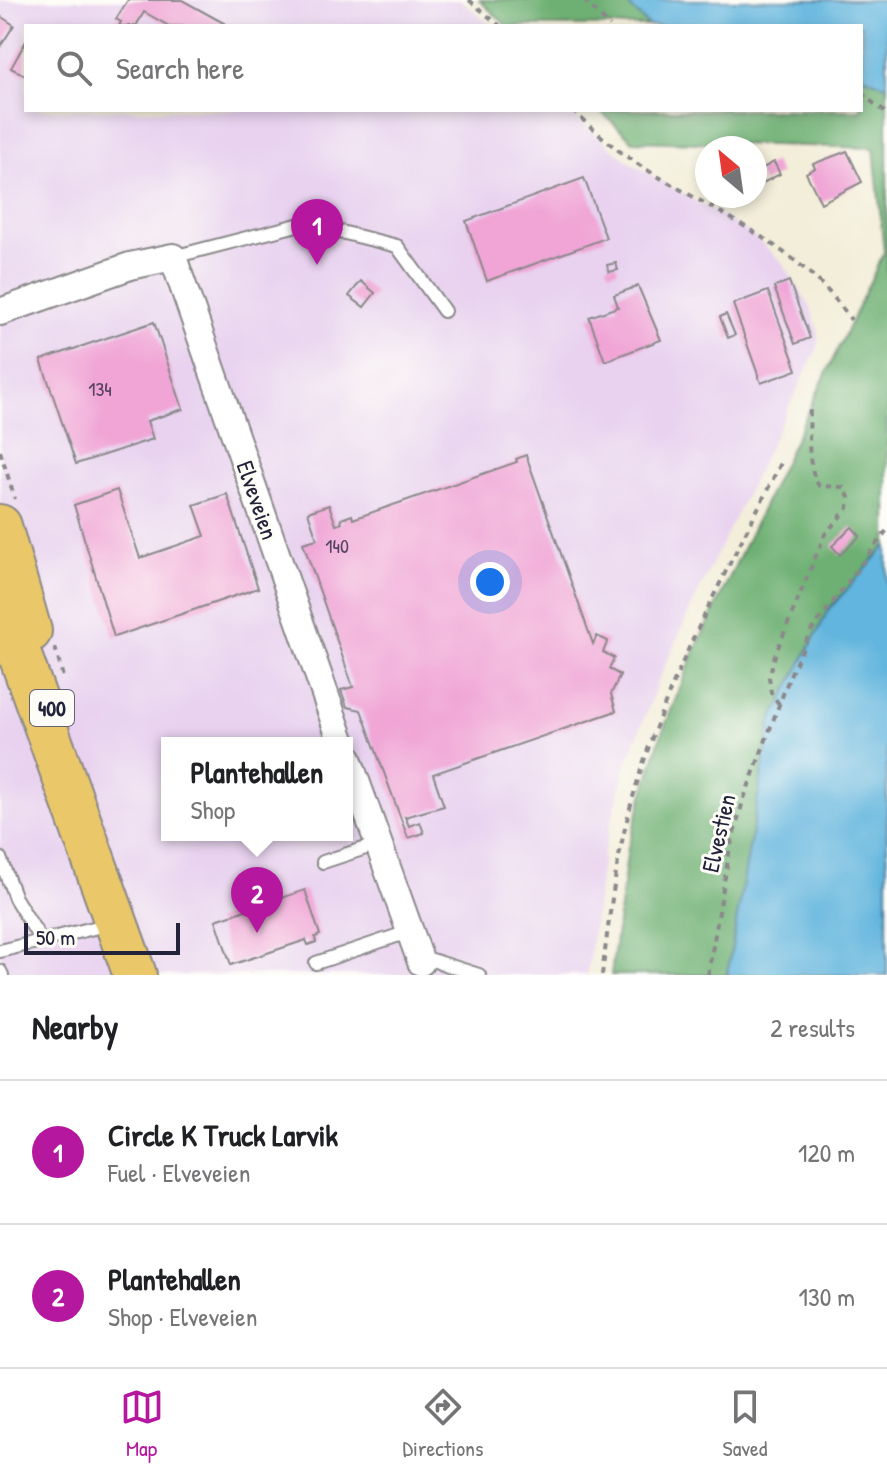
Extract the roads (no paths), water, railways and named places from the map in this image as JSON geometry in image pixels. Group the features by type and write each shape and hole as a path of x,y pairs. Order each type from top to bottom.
{"highway":[{"name":"400","path":"8,514 111,906"},
{"name":"400","path":"0,600 135,975"}],"street":[{"path":"0,312 130,266 173,257"},
{"name":"Elveveien","path":"173,257 340,737"},
{"path":"353,773 421,962"}],"lane":[{"path":"173,257 305,223 397,246 444,311"},
{"path":"323,862 378,844"},
{"path":"0,858 15,898 41,940"},
{"path":"0,951 41,940 111,906"},
{"path":"316,963 408,932"},
{"path":"421,962 432,960 479,975"}],"water":[{"path":"623,0 887,0 887,86 863,76 863,24 647,24"},
{"path":"887,545 887,975 727,975 771,722 829,609"}],"place":[{"name":"Circle K Truck Larvik","path":"317,265"},
{"name":"Plantehallen","path":"257,933"}]}
